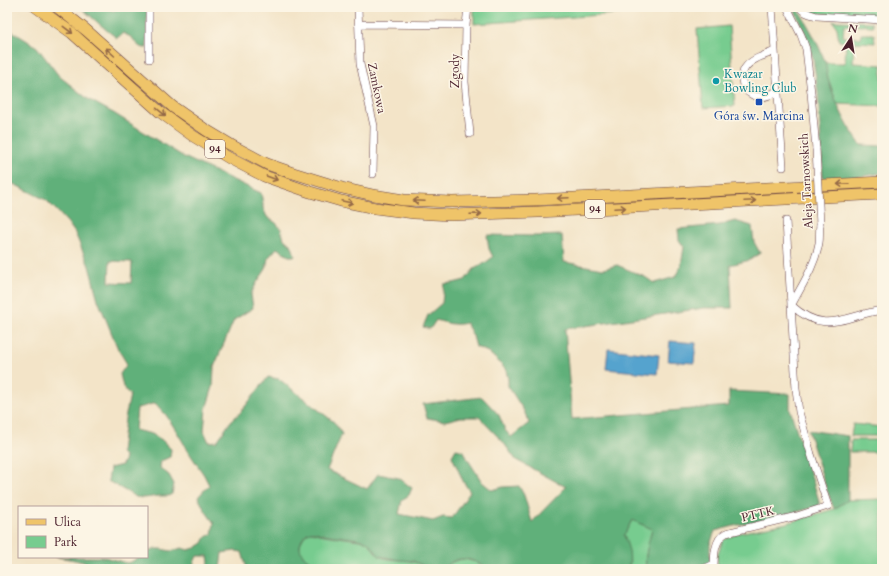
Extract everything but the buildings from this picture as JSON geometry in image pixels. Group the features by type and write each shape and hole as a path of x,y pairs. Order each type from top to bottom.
{"main road":[{"name":"94","path":"36,7 72,34 160,112 193,136 229,158 264,176 341,201 375,208 414,213 451,215 882,194"},
{"name":"94","path":"57,7 86,30 173,107 231,145 267,164 335,186 373,195 404,200 468,202 536,200 882,182"}],"street":[{"path":"148,59 149,7"},
{"name":"Zamkowa","path":"358,7 360,64 374,126 373,174"},
{"name":"Zgody","path":"468,7 466,25 465,82 470,134"},
{"name":"Aleja Tarnowskich","path":"772,7 783,167"},
{"name":"Aleja Tarnowskich","path":"787,7 801,35 806,49 812,93 820,224 814,260 792,305"},
{"path":"799,7 808,14 817,16 882,20"},
{"path":"358,24 466,25"},
{"path":"775,51 757,59 746,67 742,77 742,82 746,92 758,97 769,96 778,90"},
{"name":"Aleja Tarnowskich","path":"786,221 796,389 799,412 828,506"},
{"path":"792,305 805,316 817,321 832,323 869,312 882,310"},
{"name":"PTTK","path":"704,569 714,566 714,556 721,535 797,516 828,506"}],"green space":[{"path":"80,7 105,7 114,11 117,7 147,7 147,48 139,46 131,37 123,33 117,38"},
{"path":"474,7 687,7 687,9 474,24"},
{"path":"803,7 882,7 882,18 812,13"},
{"path":"796,8 813,34 825,61 827,77 834,97 851,130 861,145 882,146 882,173 852,178 823,178 818,92 813,59 808,40 794,9"},
{"path":"833,21 872,22 873,26 844,25 843,37 861,38 861,34 874,34 875,43 854,42 853,63 882,65 882,106 837,104 828,78 825,63 845,63 846,42 839,41 837,28"},
{"path":"729,26 735,106 703,108 697,29"},
{"path":"7,28 37,47 59,76 88,99 184,157 261,193 263,208 267,217 276,223 281,229 284,239 292,246 295,256 289,256 277,248 268,258 266,269 251,294 253,308 234,320 214,367 213,387 206,409 204,431 209,442 217,441 231,421 240,413 268,377 279,379 334,422 342,434 327,470 367,489 378,474 399,478 412,488 409,495 402,500 399,514 433,521 443,517 452,518 470,492 463,481 452,456 456,449 464,451 482,482 492,490 503,487 519,486 524,495 532,522 566,487 516,460 503,442 479,417 461,417 445,421 427,418 423,404 482,397 499,415 505,430 511,437 529,423 524,411 508,386 506,370 488,352 476,347 473,336 466,323 455,324 436,320 430,329 423,327 428,315 442,303 444,284 465,280 474,269 493,257 489,249 487,235 562,235 564,262 603,269 617,265 645,277 654,283 675,277 681,266 684,247 679,240 678,229 720,225 735,221 752,226 754,242 760,253 750,260 730,265 732,308 704,308 565,329 572,419 729,406 729,391 790,394 790,409 820,506 715,531 710,544 710,563 678,569 646,569 646,554 652,529 632,520 624,535 630,556 628,569 489,569 478,563 466,559 460,559 449,564 444,569 428,569 413,561 379,556 366,541 312,532 306,534 300,545 300,549 305,557 322,569 247,569 242,552 235,551 222,553 220,569 203,569 209,563 208,556 197,556 192,569 113,569 63,558 108,558 127,563 137,558 148,558 148,552 153,549 171,551 182,548 188,550 203,543 206,537 212,534 214,523 198,497 209,485 166,415 155,403 137,408 135,430 152,434 162,440 171,449 170,457 161,461 160,468 169,475 174,484 172,494 168,496 145,498 136,497 108,481 110,468 122,465 125,458 121,452 130,395 123,387 120,374 127,364 118,349 98,300 89,266 75,233 68,223 46,200 7,181","holes":["110,261 132,262 131,283 109,282"]},
{"path":"853,424 882,427 882,436 851,436"},
{"path":"808,430 848,436 848,500 834,509 826,488"},
{"path":"851,440 881,440 881,452 850,452"},
{"path":"882,499 882,569 718,569 717,557 723,540 739,533 787,523 834,509 848,500"},
{"path":"632,520 653,529 646,554 646,569 628,569 630,562 624,535"},
{"path":"309,532 366,541 381,557 416,562 428,569 322,569 306,558 300,549 300,544 303,538"},
{"path":"464,559 480,563 489,569 444,569 453,562"}],"water":[{"path":"670,341 696,343 694,363 668,361"},
{"path":"608,349 659,355 657,374 606,369"}],"place":[{"name":"Kwazar Bowling Club","path":"716,81"},
{"name":"Góra św. Marcina","path":"759,102"}]}
